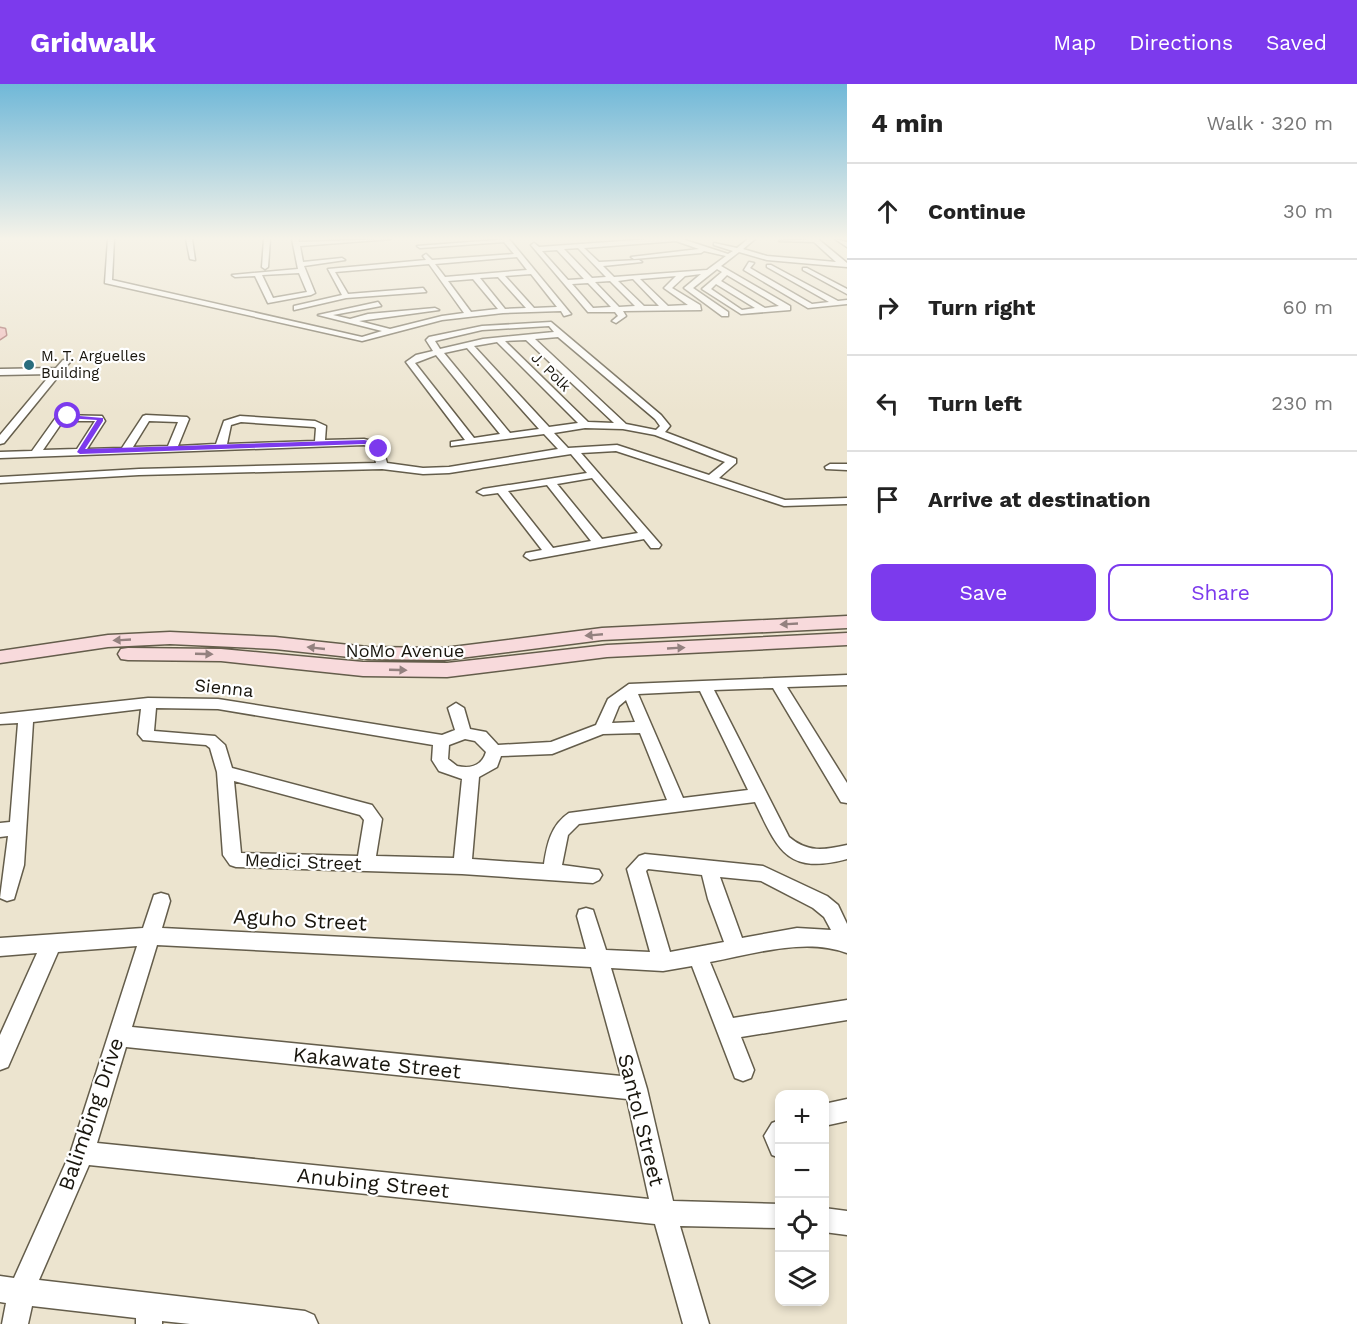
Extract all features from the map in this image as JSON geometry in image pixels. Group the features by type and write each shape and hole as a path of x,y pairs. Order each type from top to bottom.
{"main road":[{"name":"NoMo Avenue","path":"0,657 108,641 170,638 246,641 446,662 602,634 847,622"},
{"name":"NoMo Avenue","path":"0,671 107,655 165,653 221,655 363,669 607,651 847,639"}],"street":[{"path":"177,297 362,339 442,318 468,314 532,310 565,312 553,297"},
{"path":"269,297 271,301 297,297"},
{"path":"342,297 297,308 389,331"},
{"path":"427,297 442,318"},
{"path":"456,297 468,314"},
{"path":"491,297 503,311"},
{"path":"520,297 532,310"},
{"path":"580,297 591,310 697,308"},
{"path":"605,297 622,316 616,321"},
{"path":"629,297 642,309"},
{"path":"654,297 667,309"},
{"path":"681,297 705,313"},
{"path":"700,297 725,314"},
{"path":"718,297 741,312 787,308 768,297"},
{"path":"742,297 763,310"},
{"path":"795,297 811,306 847,302"},
{"path":"826,297 837,303"},
{"path":"657,300 684,299"},
{"path":"322,315 357,306 385,304"},
{"path":"351,321 368,316 435,310"},
{"path":"507,436 430,340 450,333 493,327 562,323"},
{"path":"551,324 658,417 665,426 658,433"},
{"path":"471,441 410,362 414,358 498,339 560,334"},
{"path":"528,337 623,426"},
{"name":"J. Polk","path":"498,339 585,425"},
{"path":"469,345 546,430 593,475 651,540 598,543 530,556"},
{"path":"0,441 66,362"},
{"path":"0,372 58,371"},
{"path":"126,450 143,420 151,417 184,419 172,448"},
{"path":"34,454 60,418 99,418 100,421 80,452"},
{"path":"221,446 227,423 240,419 315,424 321,426 320,443"},
{"path":"454,444 585,425 623,426 658,433 732,461 711,479"},
{"path":"0,455 221,446 373,443 379,449 382,466"},
{"path":"139,472 149,449"},
{"path":"0,480 139,472 382,466 423,471 449,470 570,451 626,450 784,503 847,501"},
{"path":"830,468 847,467"},
{"path":"483,492 593,475"},
{"path":"550,482 598,543"},
{"path":"501,490 551,553"},
{"path":"602,729 613,703 629,689 847,680"},
{"path":"777,683 847,797"},
{"path":"704,685 783,842 794,852 807,858 822,859 847,852"},
{"path":"629,689 678,805"},
{"name":"Sienna","path":"0,719 149,703 218,704 443,741"},
{"name":"Medici Street","path":"149,703 146,734 158,738 215,742 225,772 232,855 236,860 462,866 593,874"},
{"path":"456,708 464,733"},
{"path":"7,893 15,865 8,829 26,718"},
{"path":"494,751 491,763 480,772 471,774 462,774 445,767 438,754 443,741 464,733 480,736 494,751 552,748 602,729 644,727"},
{"path":"225,772 366,810 373,819 366,864"},
{"path":"462,866 471,774"},
{"path":"552,871 559,832 564,824 574,818 760,795"},
{"path":"663,962 636,866 645,861 763,873 820,902 831,911 846,943"},
{"path":"709,868 717,899 736,948"},
{"name":"Balimbing Drive","path":"15,1324 11,1291 82,1153 161,901"},
{"name":"Santol Street","path":"586,916 597,961 636,1089 664,1213 696,1324"},
{"name":"Aguho Street","path":"0,947 151,936 597,961 663,962 797,937 846,943"},
{"path":"0,1059 52,942"},
{"path":"699,956 743,1070"},
{"path":"727,1029 847,1010"},
{"name":"Kakawate Street","path":"117,1036 636,1089"},
{"path":"829,1114 847,1110"},
{"name":"Anubing Street","path":"82,1153 664,1213 775,1216"},
{"path":"829,1221 847,1223"},
{"path":"11,1291 149,1316 305,1324"}],"place":[{"name":"M. T. Arguelles Building","path":"29,365"}],"route":[{"path":"68,416 99,418 100,421 80,452 364,442 373,443 379,449"}]}
